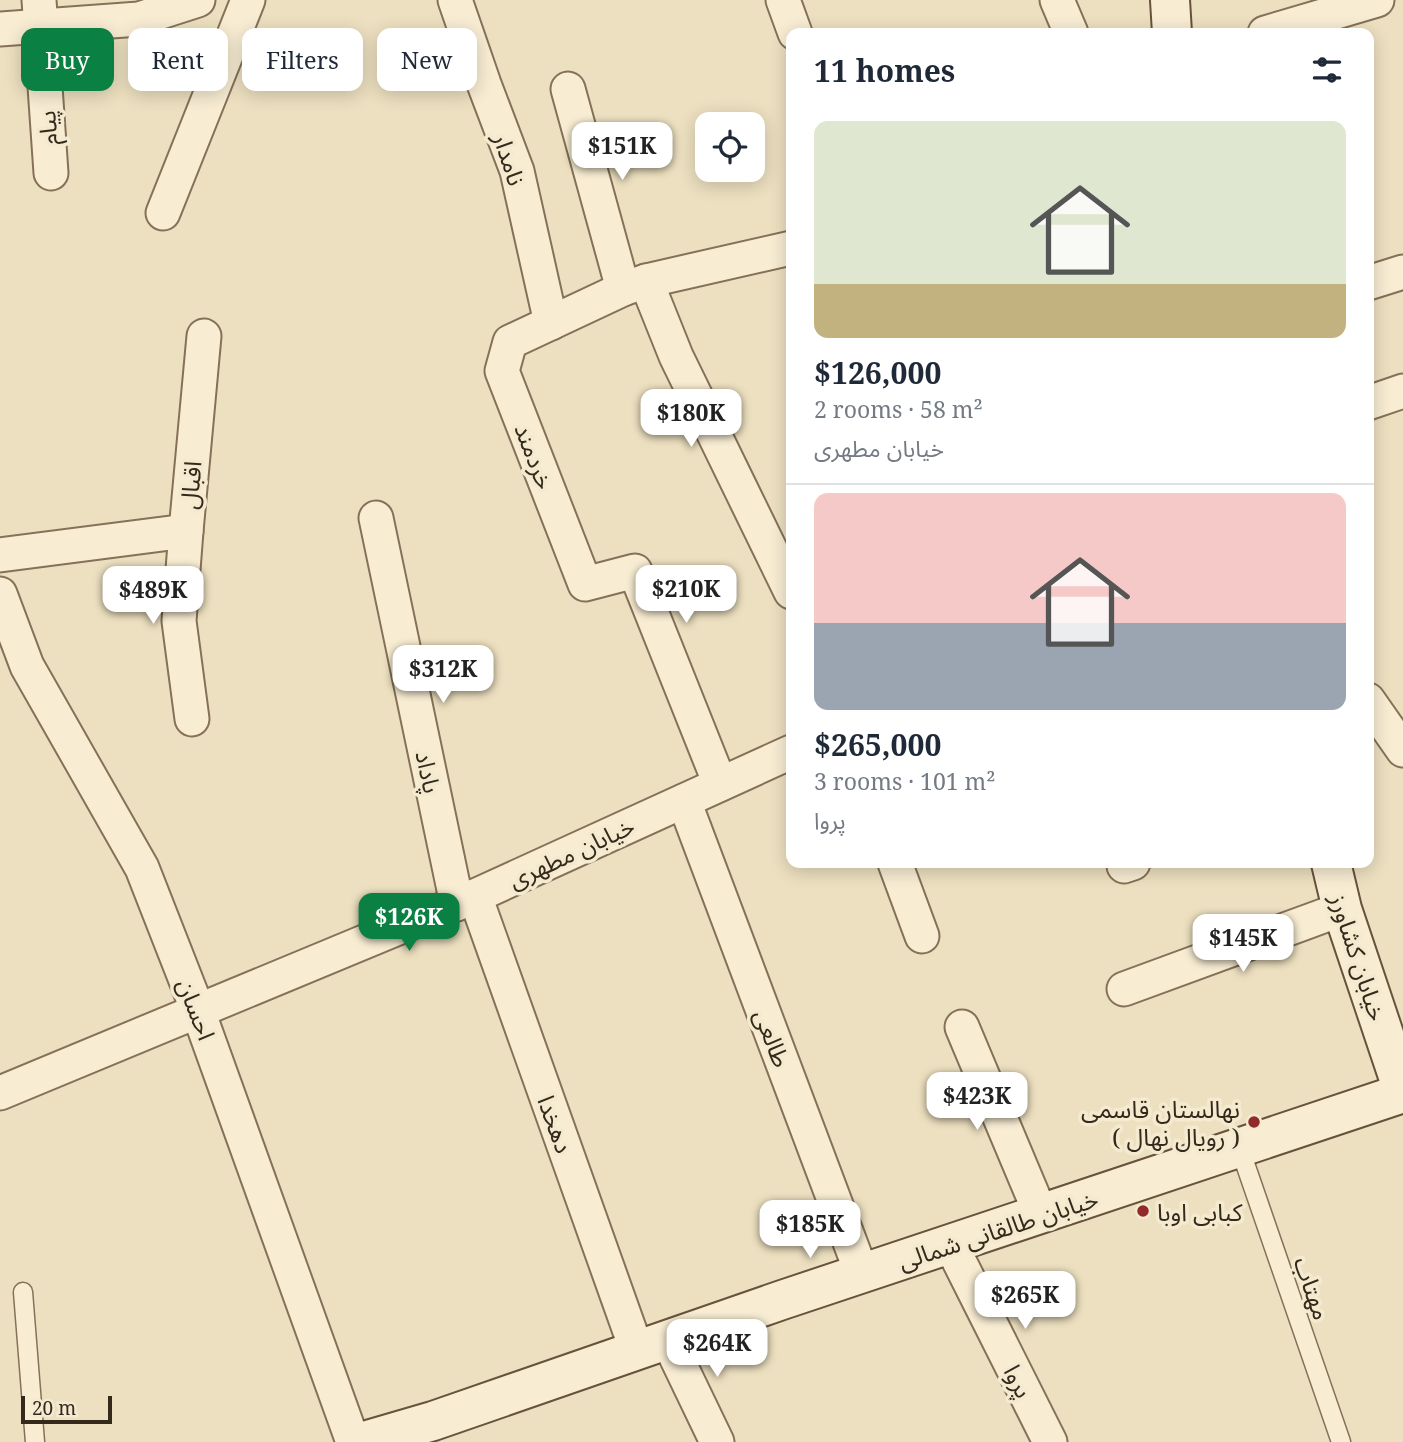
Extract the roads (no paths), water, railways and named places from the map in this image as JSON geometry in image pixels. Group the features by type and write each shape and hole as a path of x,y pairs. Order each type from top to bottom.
{"main road":[{"path":"1170,0 1171,28"},
{"name":"خیابان کشاورز","path":"1332,868 1342,909 1403,1092"},
{"name":"خیابان طالقانی شمالی","path":"382,1439 652,1345 1403,1092"}],"street":[{"path":"0,29 39,14 139,19 198,0"},
{"path":"163,214 248,0"},
{"name":"نامدار","path":"456,0 484,85 517,171 551,323"},
{"path":"783,0 793,28"},
{"path":"1057,0 1069,28"},
{"path":"1282,28 1377,0"},
{"name":"پیام","path":"39,14 51,173"},
{"path":"568,89 635,285 676,356 786,582"},
{"name":"خردمند","path":"720,784 635,571 585,583 502,371 510,342 635,285 786,249"},
{"path":"1374,281 1403,272"},
{"name":"اقبال","path":"0,555 186,531 204,335"},
{"path":"1374,401 1403,391"},
{"name":"پاداد","path":"376,518 466,900"},
{"path":"186,531 179,621 192,719"},
{"name":"احسان","path":"1,600 27,666 142,868 198,1011 353,1442"},
{"path":"1374,709 1403,750"},
{"name":"خیابان مطهری","path":"0,1093 466,900 786,754"},
{"name":"طالعی","path":"684,801 862,1274"},
{"path":"897,868 922,936"},
{"name":"دهخدا","path":"466,900 652,1345 717,1442"},
{"path":"1124,989 1342,909"},
{"path":"962,1027 1041,1215"},
{"name":"پروا","path":"951,1245 1050,1442"}],"lane":[{"name":"مهتاب","path":"1240,1149 1341,1442"},
{"path":"23,1292 35,1442"}],"place":[{"name":"نهالستان قاسمی ( رویال نهال )","path":"1254,1122"},
{"name":"کبابی اوبا","path":"1143,1211"}]}
